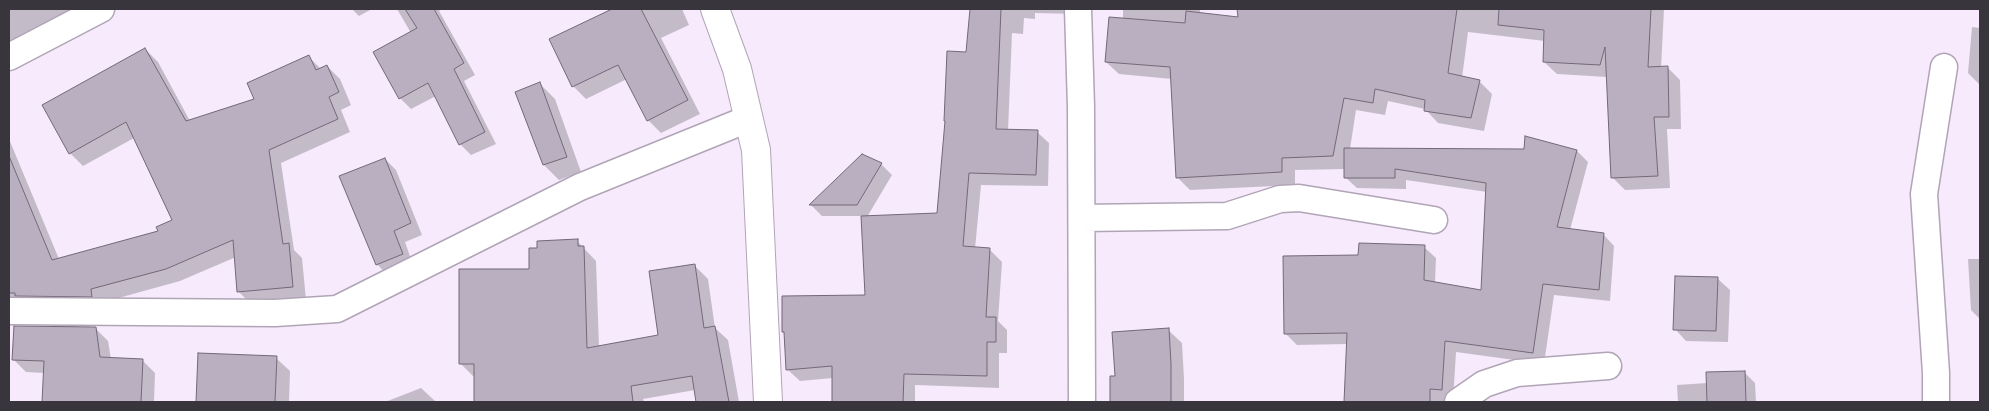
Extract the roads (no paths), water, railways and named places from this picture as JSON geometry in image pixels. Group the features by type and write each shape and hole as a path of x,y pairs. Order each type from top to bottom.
{"street":[{"path":"9,57 101,9"},
{"path":"715,9 737,69 756,150 768,402"},
{"path":"1078,9 1081,107 1082,402"},
{"path":"1936,402 1936,373 1924,194 1944,67"},
{"path":"9,311 275,313 337,308 580,187 748,119"},
{"path":"1082,218 1227,216 1280,198 1299,198 1434,220"},
{"path":"1458,402 1484,384 1517,373 1608,366"}]}
